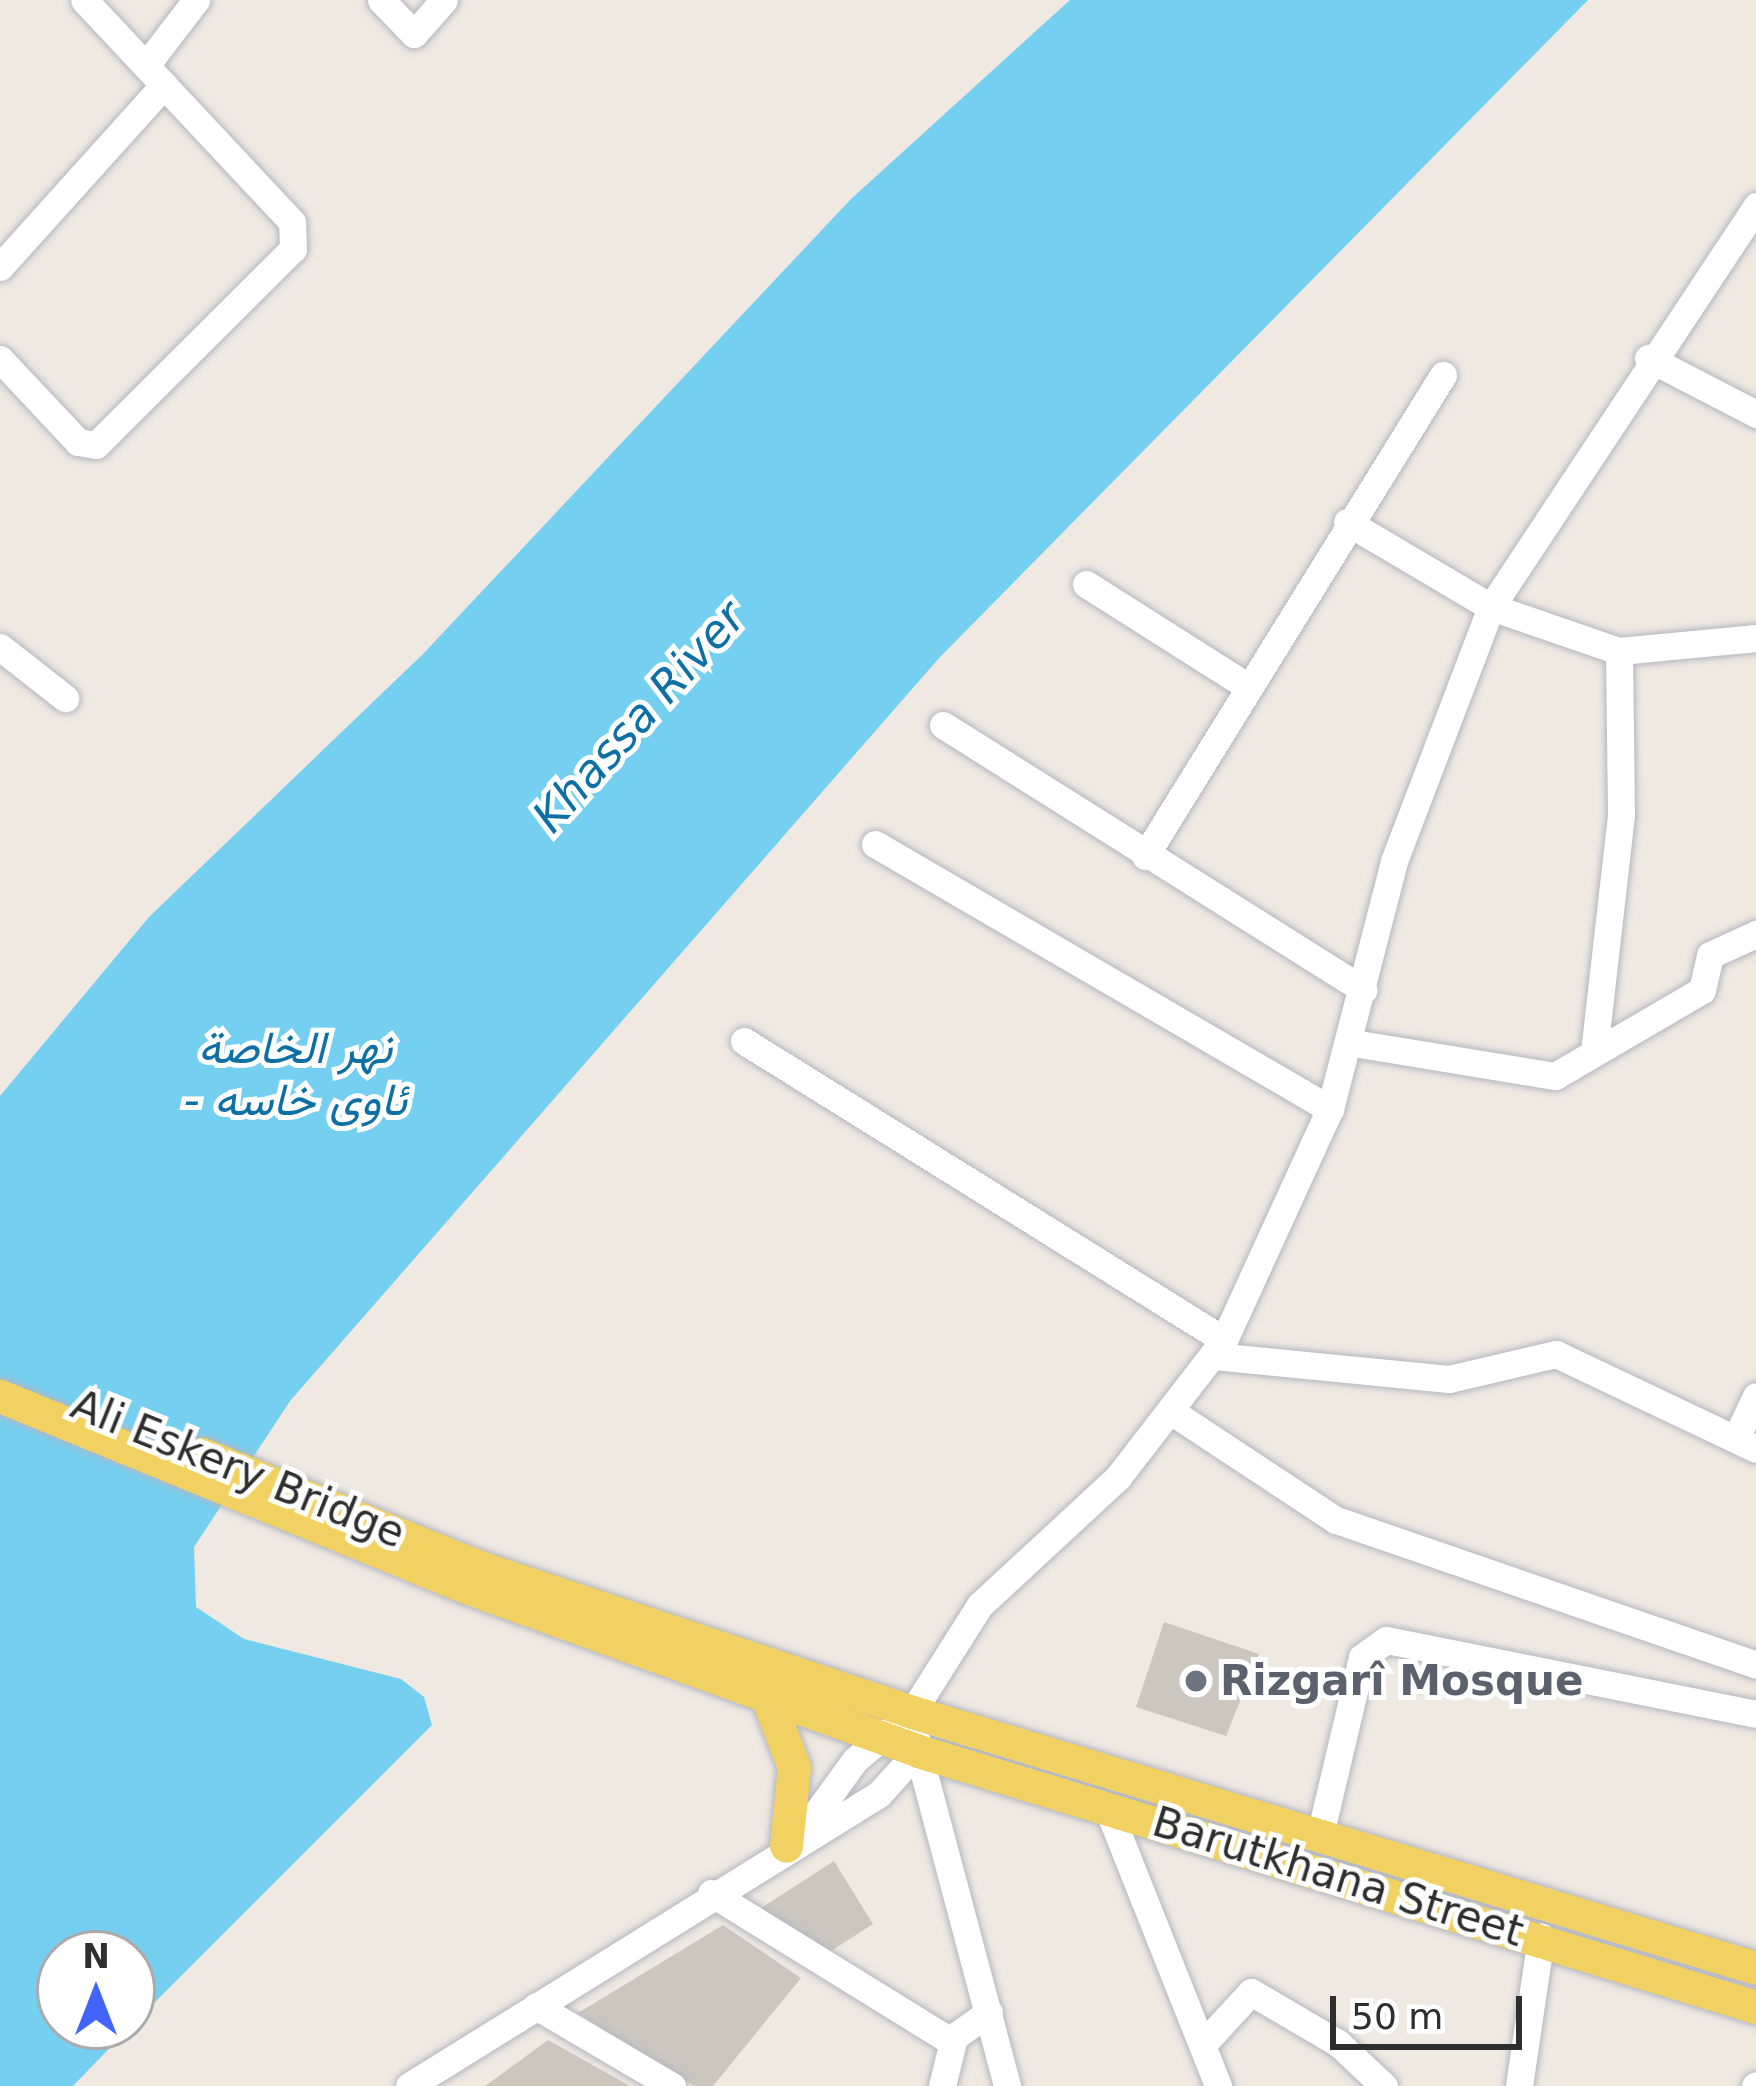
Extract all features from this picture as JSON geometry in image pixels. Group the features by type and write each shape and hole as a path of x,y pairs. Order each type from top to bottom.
{"main road":[{"name":"Ali Eskery Bridge","path":"0,1371 471,1577"},
{"name":"Ali Eskery Bridge","path":"0,1396 471,1577"},
{"name":"Barutkhana Street","path":"471,1577 766,1694 1034,1790 1541,1937 1756,2007"},
{"name":"Barutkhana Street","path":"471,1577 1756,1968"},
{"path":"766,1694 794,1767 791,1843"},
{"path":"1034,1790 1046,1750"}],"street":[{"path":"0,358 78,442 97,445 293,249 292,222 164,85 150,60 84,0"},
{"path":"150,60 196,0"},
{"path":"381,0 414,34 444,0"},
{"path":"0,267 164,85"},
{"path":"791,1843 879,1735 911,1712 992,1592 1175,1414 1219,1348 1330,1109 1352,1043 1394,861 1491,607 1648,358 1756,206"},
{"path":"1648,358 1756,414"},
{"path":"1145,856 1245,686 1443,375"},
{"path":"1347,522 1491,607 1618,651 1756,638"},
{"path":"1087,584 1245,686"},
{"path":"0,647 64,698"},
{"path":"1594,1052 1621,815 1618,651"},
{"path":"943,725 1364,990"},
{"path":"875,844 1330,1109"},
{"path":"1352,1043 1555,1076 1702,990 1710,955 1756,934"},
{"path":"744,1041 1219,1348 1449,1379 1556,1354 1746,1442 1756,1396"},
{"path":"1175,1414 1350,1526 1756,1665"},
{"path":"1320,1834 1362,1657 1386,1640 1756,1714"},
{"path":"911,1712 1007,2086"},
{"path":"410,2086 791,1843 879,1794 918,1751"},
{"path":"1108,1809 1218,2086"},
{"path":"711,1893 952,2042"},
{"path":"1519,2086 1541,1937"},
{"path":"1204,2042 1251,1992 1338,2043 1384,2086"},
{"path":"536,2006 668,2085"},
{"path":"942,2086 952,2042 989,2012"}],"water":[{"name":"نهر الخاصة - ئاوی خاسە","path":"1070,0 1588,0 940,657 290,1401 194,1547 196,1607 244,1639 401,1679 424,1697 432,1725 156,2001 156,1930 36,1930 36,2050 108,2050 73,2086 0,2086 0,1096 149,917 423,654 851,199"}],"building":[{"name":"Rizgarî Mosque","path":"1164,1622 1259,1654 1226,1736 1136,1707"},
{"path":"834,1861 873,1924 820,1958 758,1910"},
{"path":"723,1925 801,1978 713,2086 694,2086 578,2013"},
{"path":"548,2040 630,2086 485,2086"}],"place":[{"name":"Rizgarî Mosque","path":"1196,1681"}],"water label":[{"name":"Khassa River","path":"639,717"}]}
